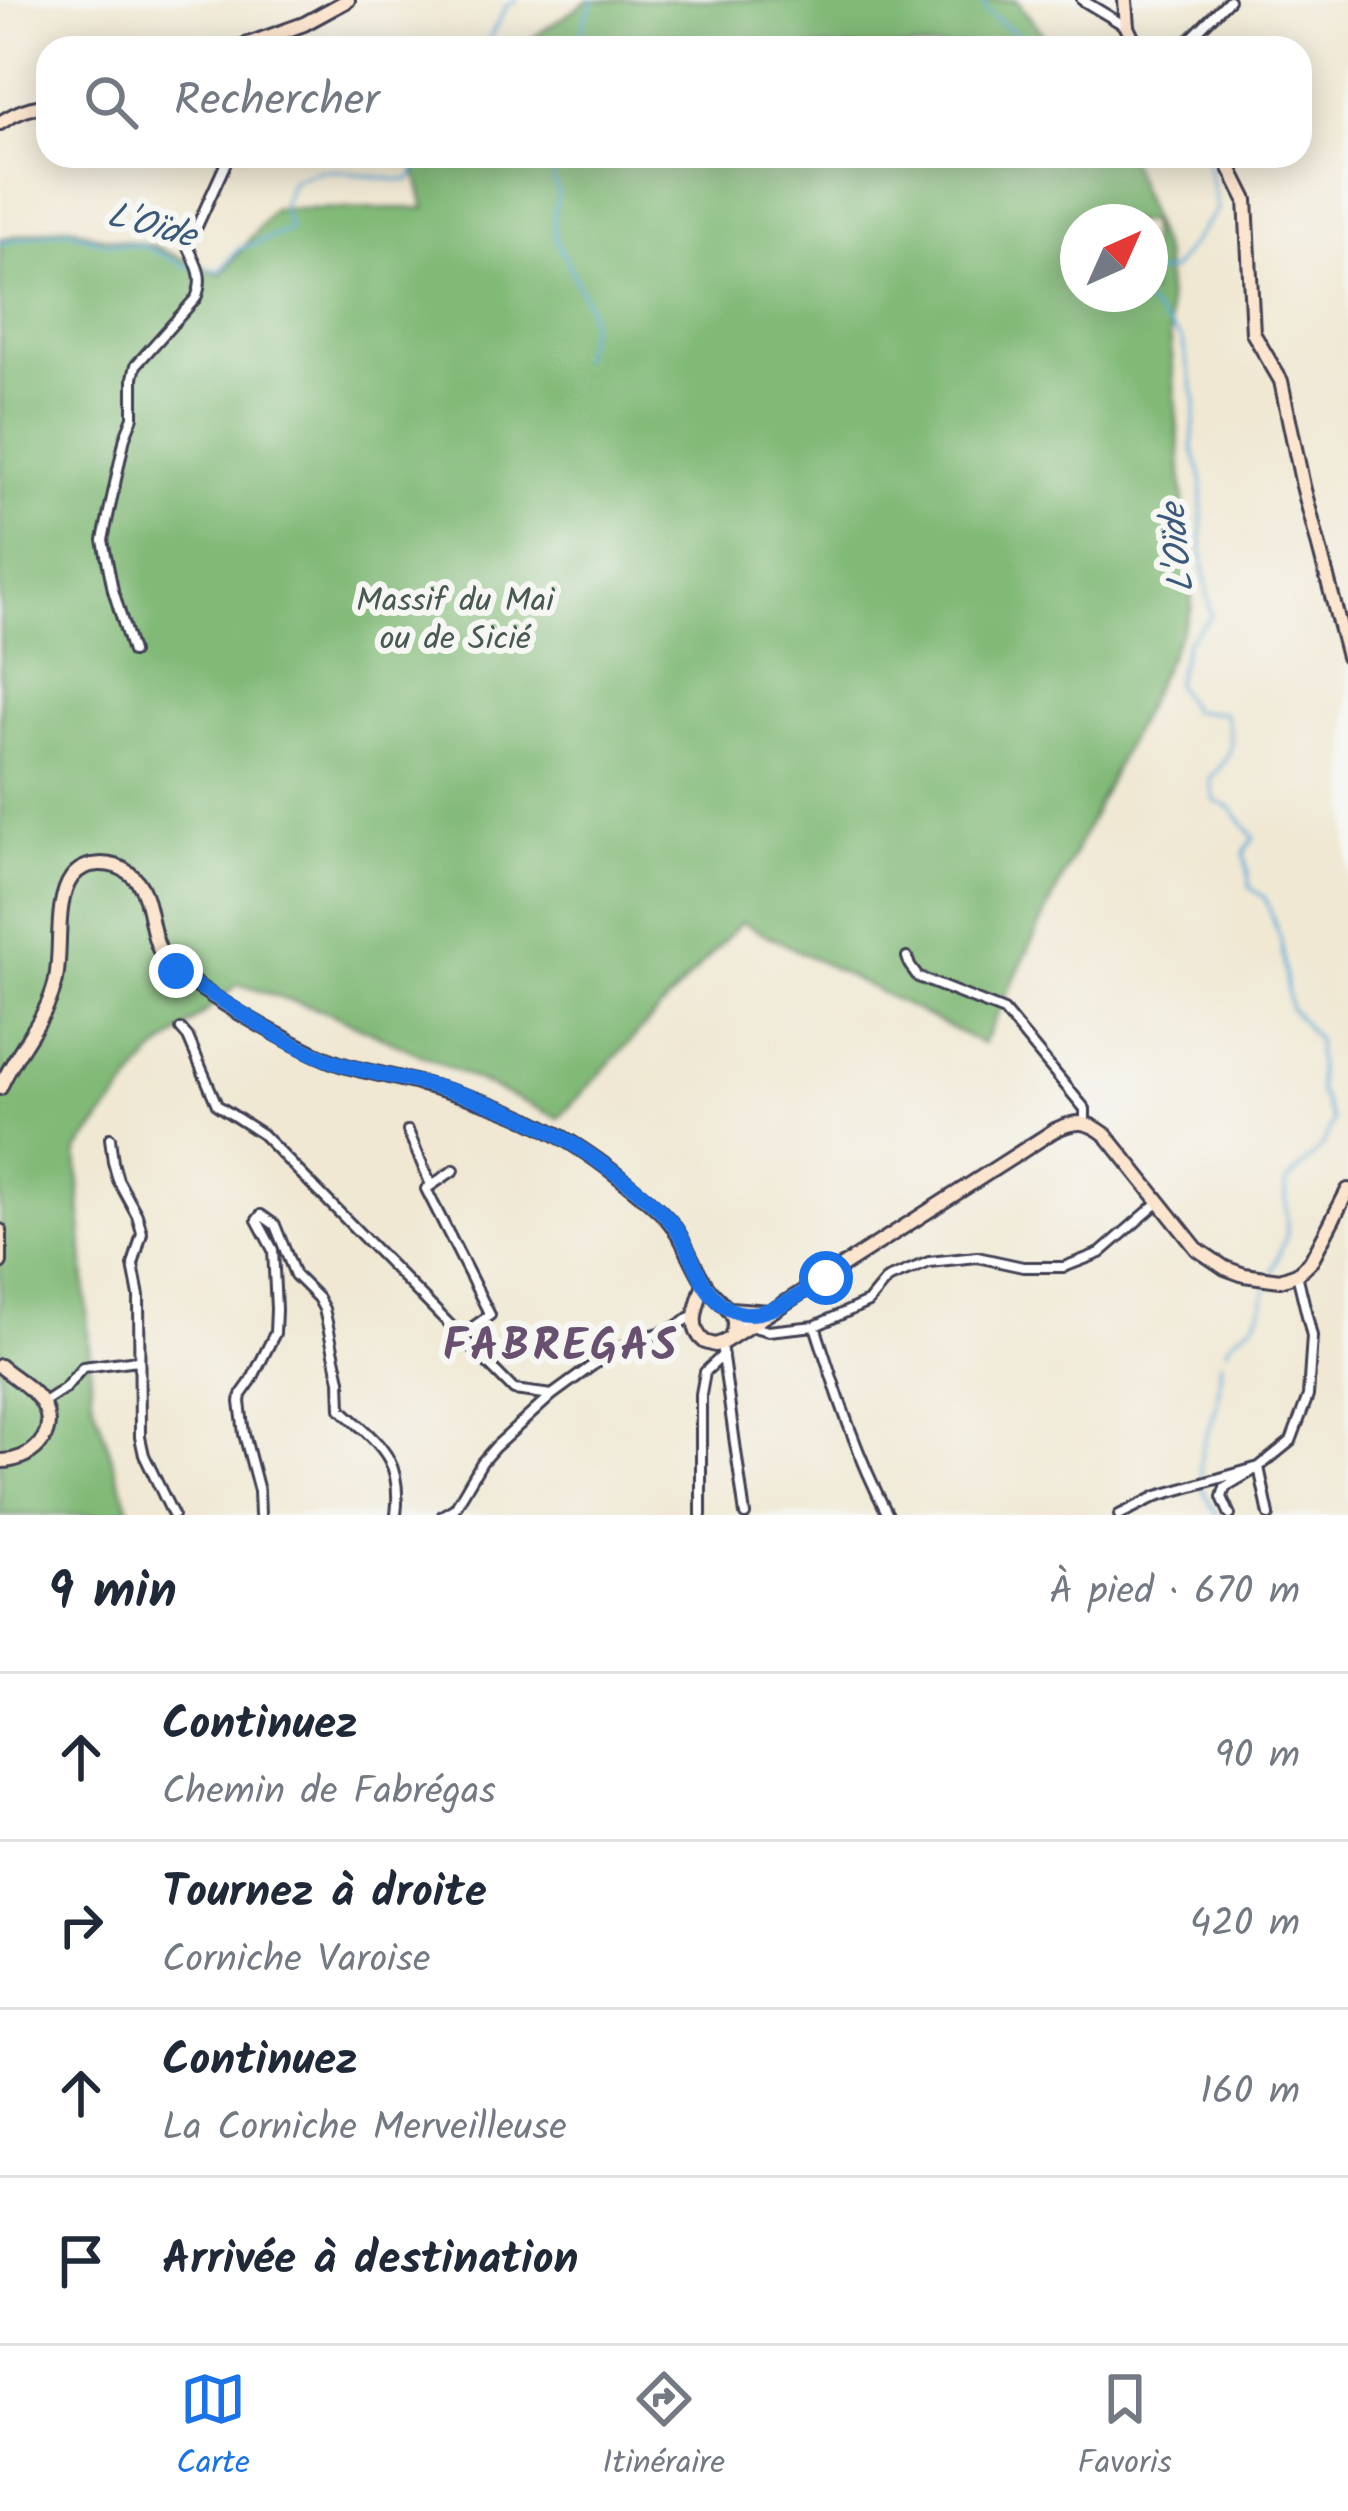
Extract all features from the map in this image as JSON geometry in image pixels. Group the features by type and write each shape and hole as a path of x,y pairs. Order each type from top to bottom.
{"street":[{"path":"281,36 348,0"},
{"path":"1082,0 1127,27"},
{"path":"1126,0 1131,36"},
{"path":"1193,36 1229,0"},
{"path":"0,123 36,106"},
{"path":"132,652 103,540 133,417 133,378 136,365 196,298 202,284 188,245 224,168"},
{"path":"1230,168 1246,200 1253,333 1281,382 1348,657"},
{"path":"0,1088 52,996 62,906 70,880 84,868 104,864 136,878 163,956 192,983 335,1063 445,1089 521,1115 556,1132 610,1169 674,1225 704,1283 750,1326 768,1331 814,1326 868,1302 887,1279 929,1262 977,1257 1023,1267 1064,1267 1100,1253 1159,1202"},
{"path":"907,957 918,977 1004,1011 1084,1109 1085,1123"},
{"path":"181,1029 218,1106 262,1134 514,1390 552,1395"},
{"path":"443,1515 455,1508 495,1447 552,1395 600,1360 651,1333 670,1330 725,1345 1070,1123 1092,1124 1106,1135 1197,1249 1244,1275 1280,1280 1298,1274 1311,1261 1348,1190"},
{"path":"408,1132 431,1185"},
{"path":"110,1138 118,1180 142,1233 133,1265 140,1296 140,1437 173,1515"},
{"path":"454,1170 426,1189 490,1316 460,1336"},
{"path":"260,1515 240,1402 275,1333 273,1250 256,1220 262,1215 275,1225 295,1275 324,1309 340,1380 341,1409 394,1464 396,1515"},
{"path":"0,1231 0,1262"},
{"path":"1230,1515 1222,1497 1225,1487 1291,1442 1308,1396 1312,1336 1298,1274"},
{"path":"697,1336 696,1312 704,1283"},
{"path":"670,1330 711,1303 728,1310 774,1311"},
{"path":"701,1515 701,1394 705,1372 735,1329 728,1310"},
{"path":"814,1326 848,1431 888,1515"},
{"path":"725,1345 746,1515"},
{"path":"42,1402 65,1388 83,1366 138,1360"},
{"path":"0,1366 42,1402 47,1429 38,1447 23,1459 0,1461"},
{"path":"1119,1515 1157,1496 1259,1467"},
{"path":"1259,1467 1269,1515"}],"green space":[{"path":"589,0 1016,0 1045,36 535,36"},
{"name":"Massif du Mai ou de Sicié","path":"415,168 1132,168 1145,204 1060,204 1060,312 1168,312 1168,306 1192,608 983,1044 741,922 559,1118 327,1012 238,984 151,1057 77,1151 92,1398 131,1515 0,1515 0,239 69,226 95,236 152,246 221,275 274,209 425,208"}],"waterway":[{"name":"L'Oïde","path":"490,36 507,5 517,0"},
{"name":"L'Oïde","path":"581,36 594,0"},
{"name":"L'Oïde","path":"983,0 986,11 1020,36"},
{"name":"L'Oïde","path":"0,243 69,230 100,242 144,246 183,265 220,271 239,249 291,230 282,207 292,181 331,171 409,180 420,168"},
{"name":"L'Oïde","path":"552,168 558,192 555,237 588,305 590,324 580,361"},
{"name":"L'Oïde","path":"1168,271 1217,209 1208,168"},
{"name":"L'Oïde","path":"1154,312 1182,339 1196,402 1192,446 1202,478 1202,550 1211,617 1187,641 1175,684 1192,711 1224,713 1231,741 1228,756 1210,779 1215,801 1231,808 1254,838 1244,852 1250,887 1265,898 1281,940 1290,1008 1317,1039 1319,1091 1333,1121 1322,1147 1286,1183 1287,1234 1272,1272"},
{"name":"L'Oïde","path":"1227,1349 1257,1317 1267,1284"},
{"name":"L'Oïde","path":"1201,1477 1202,1450 1217,1405 1221,1362"},
{"name":"L'Oïde","path":"1202,1488 1217,1515"}],"district":[{"name":"FABREGAS","path":"561,1348"}],"route":[{"path":"176,971 335,1063 445,1089 556,1132 610,1169 674,1225 704,1283 730,1310 774,1311 826,1278"}]}
